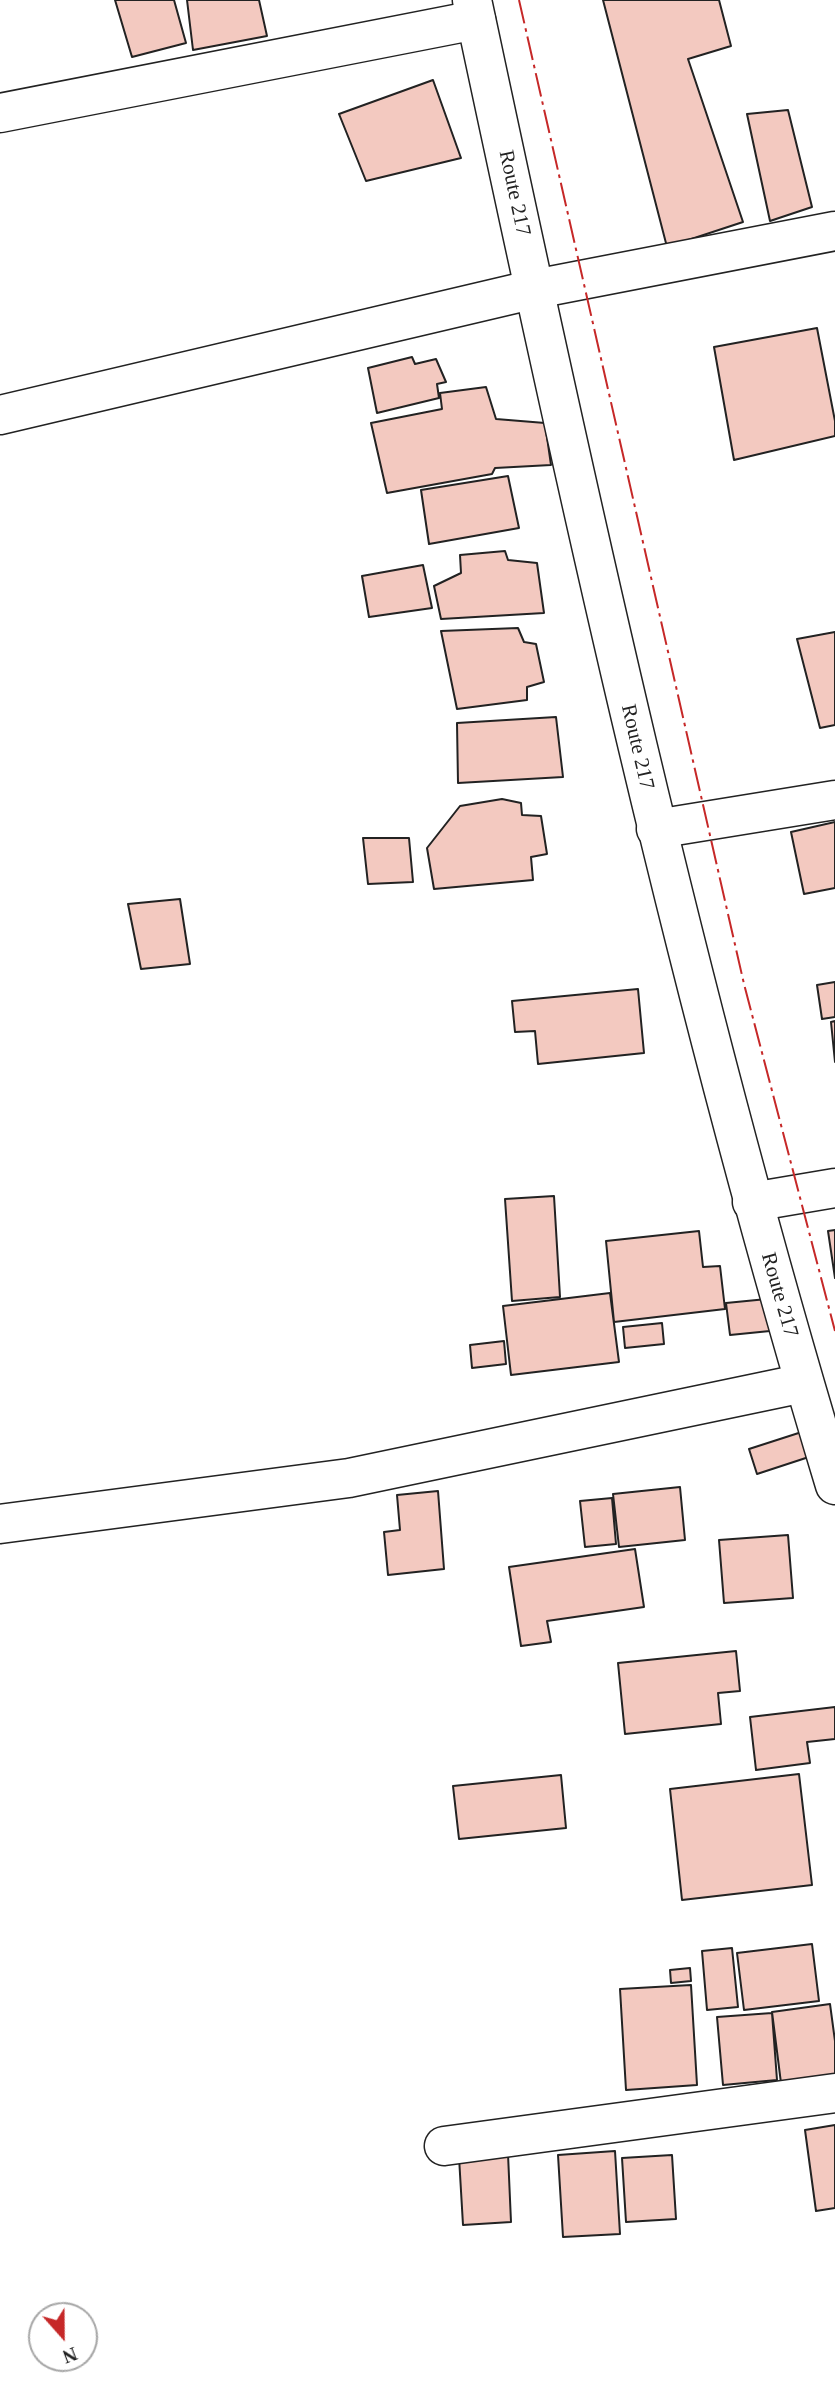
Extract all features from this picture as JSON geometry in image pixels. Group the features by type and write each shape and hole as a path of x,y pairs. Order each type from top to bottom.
{"street":[{"path":"0,113 474,10"},
{"name":"Route 217","path":"474,10 656,829 752,1202 835,1485"},
{"path":"0,415 535,289 835,230"},
{"path":"656,829 835,800"},
{"path":"752,1202 835,1188"},
{"path":"0,1524 349,1478 804,1383"},
{"path":"444,2146 835,2093"}],"building":[{"path":"115,0 174,0 186,43 132,57"},
{"path":"187,0 259,0 267,36 193,50"},
{"path":"603,0 719,0 731,46 688,59 743,222 667,247"},
{"path":"433,80 461,158 366,181 339,114"},
{"path":"788,110 812,207 770,221 747,114"},
{"path":"817,328 835,421 835,436 734,460 714,347"},
{"path":"412,357 415,364 436,359 446,382 437,384 439,398 377,413 368,368"},
{"path":"486,387 496,419 545,423 551,465 495,468 492,474 387,493 371,423 442,409 440,393"},
{"path":"508,476 519,528 429,544 421,490"},
{"path":"505,551 508,560 537,563 544,613 441,619 434,586 461,573 460,555"},
{"path":"423,565 432,608 369,617 362,576"},
{"path":"518,628 524,642 536,644 544,682 527,687 527,700 457,709 441,631"},
{"path":"835,632 835,725 820,728 797,639"},
{"path":"556,717 563,777 458,783 457,723"},
{"path":"502,799 521,803 522,815 541,816 547,854 531,857 533,880 434,889 427,848 460,806"},
{"path":"835,822 835,888 804,894 791,832"},
{"path":"363,838 409,838 413,882 368,884"},
{"path":"180,899 190,964 141,969 128,904"},
{"path":"835,982 835,1017 822,1019 817,985"},
{"path":"638,989 644,1053 538,1064 535,1031 515,1032 512,1001"},
{"path":"835,1021 835,1062 831,1022"},
{"path":"554,1196 560,1297 512,1301 505,1199"},
{"path":"835,1230 835,1278 828,1231"},
{"path":"699,1231 703,1267 720,1266 725,1309 614,1322 606,1241"},
{"path":"610,1293 619,1362 511,1375 503,1306"},
{"path":"767,1299 770,1331 730,1335 726,1303"},
{"path":"662,1323 664,1344 625,1348 623,1327"},
{"path":"504,1341 506,1364 472,1368 470,1345"},
{"path":"811,1429 818,1454 757,1474 749,1449"},
{"path":"680,1487 685,1540 619,1547 613,1494"},
{"path":"438,1491 444,1569 388,1575 384,1532 400,1530 397,1495"},
{"path":"612,1498 616,1544 585,1547 580,1501"},
{"path":"788,1535 793,1598 724,1603 719,1540"},
{"path":"635,1549 644,1607 547,1621 551,1642 521,1646 509,1567"},
{"path":"736,1651 740,1691 718,1693 721,1724 625,1734 618,1663"},
{"path":"835,1707 835,1739 807,1742 810,1763 756,1770 750,1717"},
{"path":"799,1774 812,1885 682,1900 670,1789"},
{"path":"561,1775 566,1828 459,1839 453,1786"},
{"path":"812,1944 819,2001 744,2010 737,1953"},
{"path":"732,1948 738,2007 707,2010 702,1951"},
{"path":"690,1968 691,1981 671,1983 670,1970"},
{"path":"691,1985 697,2085 626,2090 620,1989"},
{"path":"830,2004 835,2041 835,2084 782,2091 772,2012"},
{"path":"772,2013 777,2080 723,2085 717,2017"},
{"path":"835,2125 835,2208 816,2211 805,2130"},
{"path":"615,2151 620,2234 563,2237 558,2155"},
{"path":"508,2154 511,2222 463,2225 459,2157"},
{"path":"672,2155 676,2219 626,2222 622,2158"}],"power":[{"path":"519,0 744,984 835,1331"}]}
